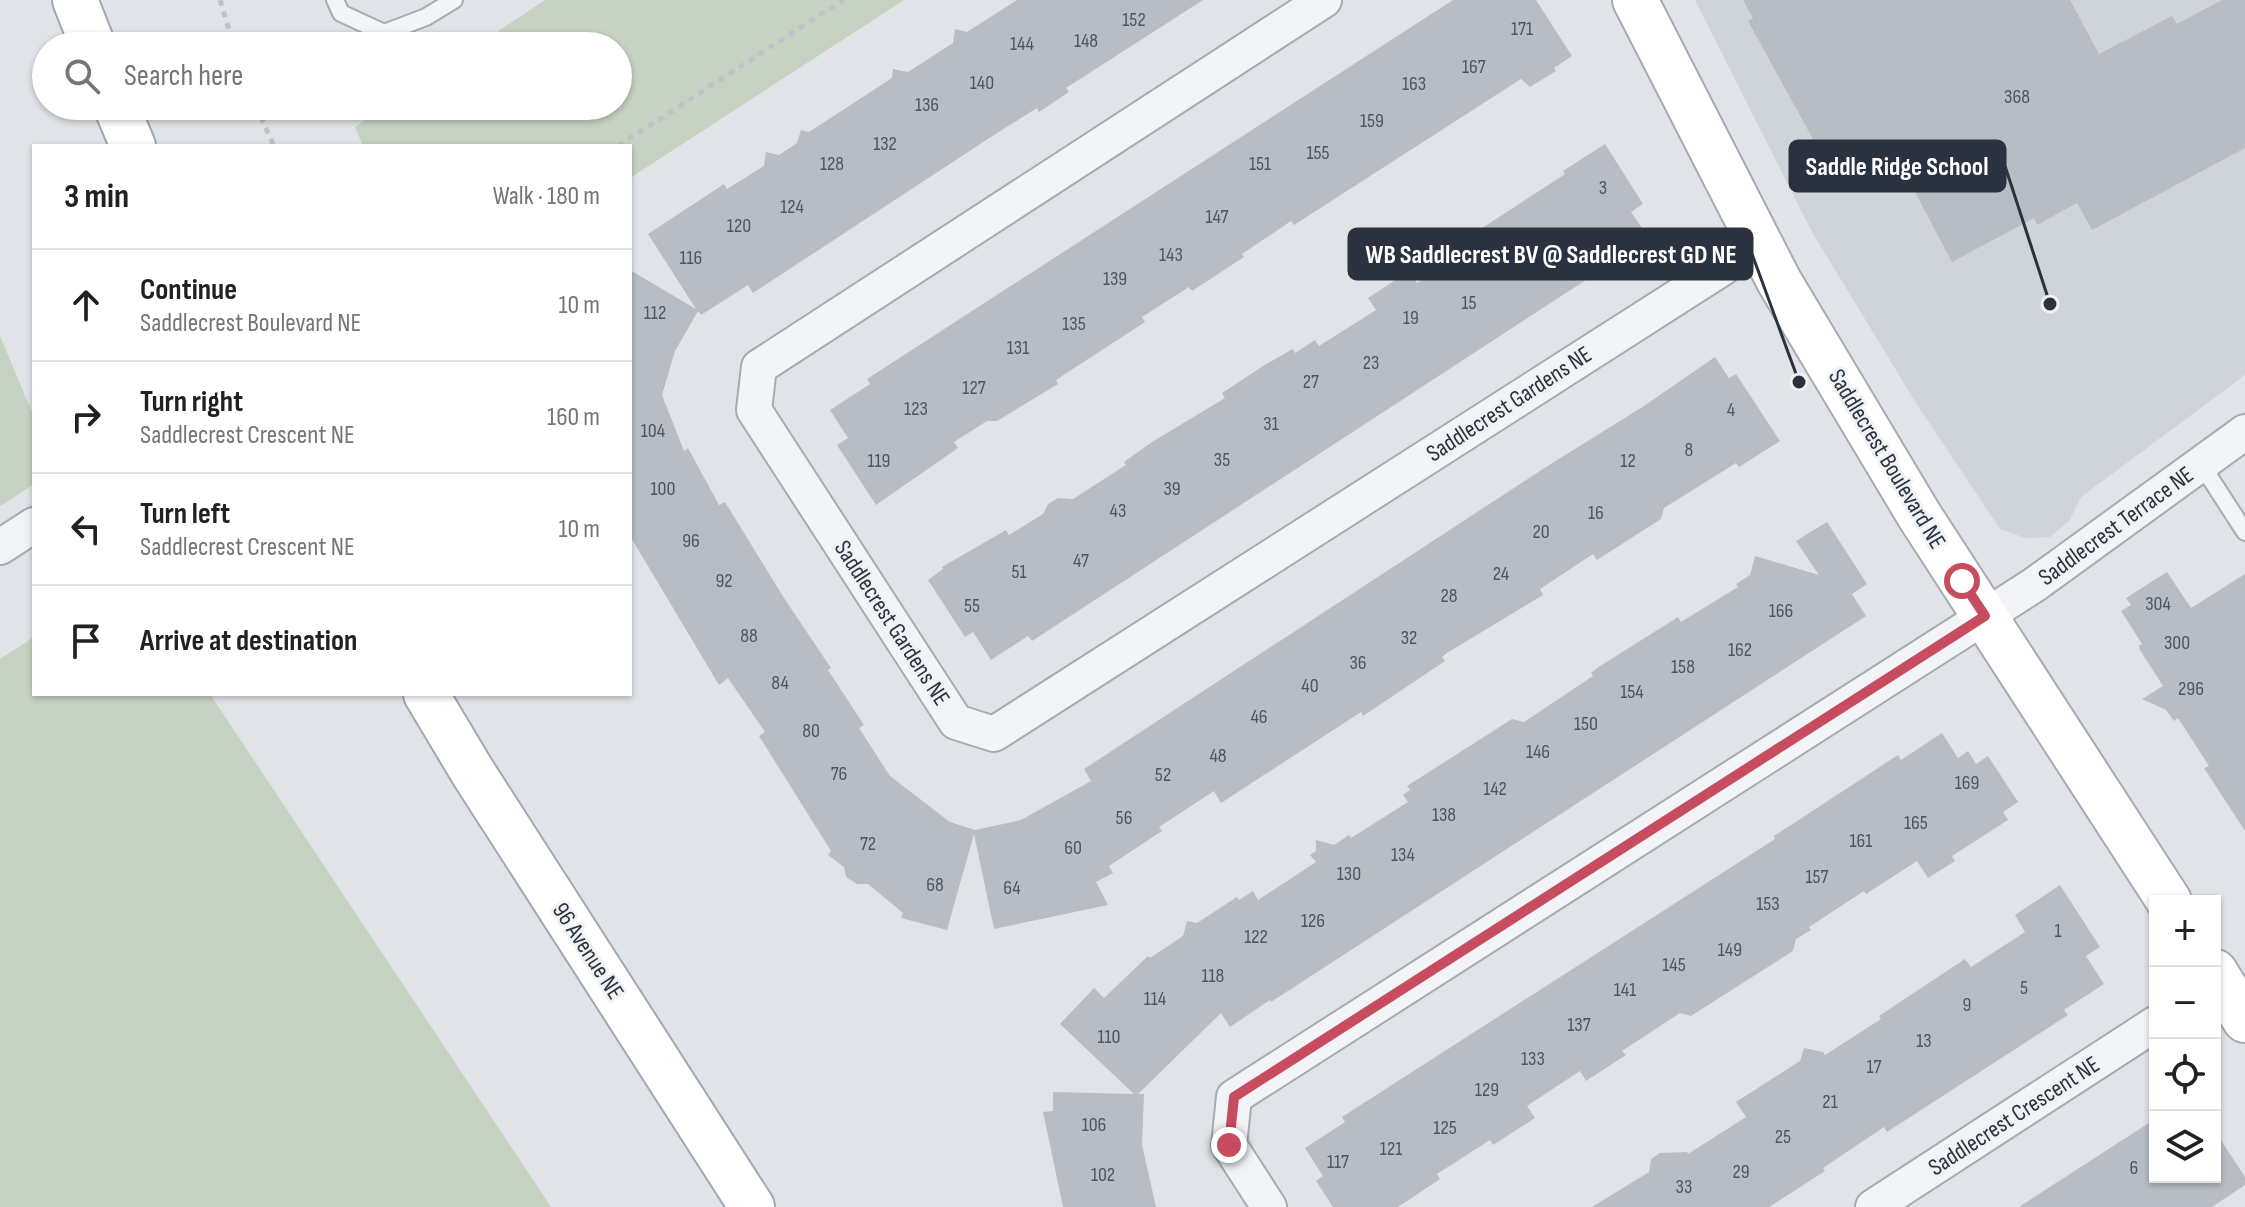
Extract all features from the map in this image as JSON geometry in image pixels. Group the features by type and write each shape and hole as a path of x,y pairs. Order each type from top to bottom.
{"street":[{"path":"75,0 88,32"},
{"name":"Saddlecrest Gardens NE","path":"1324,0 759,367 754,410 956,722 994,734 1721,269 1758,240"},
{"name":"Saddlecrest Boulevard NE","path":"1635,0 1779,281 1919,515 2165,895"},
{"path":"122,120 132,144"},
{"name":"Saddlecrest Terrace NE","path":"1985,616 2034,585 2245,432"},
{"path":"0,547 32,526"},
{"path":"1269,1207 1229,1145 1234,1097 1985,616"},
{"name":"96 Avenue NE","path":"427,696 752,1207"},
{"path":"2221,984 2245,1020"},
{"name":"Saddlecrest Crescent NE","path":"1873,1207 2149,1028"}],"lane":[{"path":"335,0 341,13 382,32"},
{"path":"387,32 426,17 454,0"},
{"path":"2201,464 2245,532"}],"path":[{"path":"220,0 230,32"},
{"path":"621,144 843,0"},
{"path":"262,120 273,144"}],"shaded area":[{"path":"1695,0 2245,0 2245,375 2081,497 2069,521 2050,537 2025,538 2000,529 1916,403 1812,232"}],"green space":[{"path":"545,0 904,0 632,177 632,144 362,144 355,127 365,120 632,120 632,32 497,32"},
{"path":"0,336 32,412 32,485 0,506"},
{"path":"32,638 32,696 211,696 551,1207 0,1207 0,659"}],"building":[{"path":"1017,0 1203,0 1066,88 1069,92 1039,112 1037,108 997,133 753,293 748,285 701,315 698,311 675,351 662,395 684,451 688,448 719,505 725,502 831,668 828,670 864,725 859,728 890,776 950,822 975,830 1021,820 1091,781 1084,769 1715,357 1729,378 1736,374 1780,441 1739,467 1736,463 1664,508 1661,519 1597,560 1593,554 1540,589 1543,595 1447,653 1442,657 1445,661 1363,716 1361,712 1221,803 1214,791 1159,827 1162,831 1109,866 1113,873 1096,882 1108,905 994,929 974,834 947,930 901,918 903,913 868,884 857,884 846,877 844,867 828,855 831,851 759,736 765,732 728,678 719,685 632,539 632,271 696,309 648,234 724,184 727,189 764,166 766,152 779,155 797,143 801,130 809,132 892,78 893,69 908,72 953,43 955,29 967,32"},
{"path":"1453,0 1536,0 1572,56 1554,68 1556,71 1530,87 1521,79 1294,225 1291,221 1192,291 1189,287 1142,317 1145,322 1056,380 1058,384 997,421 987,421 954,442 958,448 876,505 837,445 848,438 830,410 870,384 867,379"},
{"path":"1743,0 2070,0 2099,54 2172,16 2177,24 2222,0 2245,0 2245,148 2092,230 2077,203 2037,225 2034,218 1952,262 1909,181 1897,187 1875,148 1831,172 1748,21 1753,18"},
{"path":"1605,144 1643,204 1631,212 1646,234 1609,258 1612,263 1032,641 1028,636 991,660 973,632 965,637 928,580 942,567 1006,530 1009,535 1043,514 1048,504 1058,498 1073,499 1126,465 1124,462 1152,442 1225,398 1222,393 1263,366 1293,349 1295,353 1315,340 1319,346 1376,310 1368,298 1409,271 1417,283 1472,247 1470,243 1479,237 1476,232"},
{"path":"1827,522 1867,584 1852,594 1866,616 1271,1002 1230,1027 1221,1013 1138,1094 1144,1094 1142,1145 1156,1207 1063,1207 1043,1112 1053,1111 1053,1092 1134,1094 1060,1024 1094,988 1104,998 1148,956 1150,958 1183,936 1187,921 1197,923 1237,897 1239,900 1253,891 1258,900 1316,862 1310,855 1316,851 1316,840 1334,845 1349,835 1351,838 1408,802 1403,795 1410,790 1407,786 1512,719 1524,722 1593,676 1591,673 1597,668 1678,617 1681,622 1738,587 1736,584 1750,575 1755,556 1819,575 1796,541"},
{"path":"2167,572 2191,608 2245,574 2245,831 2204,768 2209,766 2178,718 2174,721 2166,710 2142,699 2163,686 2140,650 2142,644 2121,611 2131,605 2126,598"},
{"path":"1942,733 1958,758 1968,751 1976,764 1988,756 2018,802 2003,812 2008,820 1952,856 1955,861 1928,878 1917,861 1866,894 1864,891 1809,927 1811,930 1796,939 1793,951 1691,1016 1680,1013 1622,1051 1626,1055 1586,1081 1580,1071 1527,1106 1535,1118 1493,1145 1490,1140 1437,1174 1440,1179 1398,1207 1333,1207 1316,1181 1323,1176 1305,1148 1345,1122 1342,1117 1775,839 1774,836 1898,755 1901,760"},
{"path":"2060,885 2100,947 2086,956 2104,984 2064,1010 2068,1015 1887,1132 1884,1127 1823,1168 1825,1171 1769,1207 1592,1207 1649,1172 1651,1159 1660,1153 1688,1154 1746,1117 1736,1102 1800,1061 1804,1048 1825,1055 1965,959 1971,967 2025,932 2015,915"},
{"path":"2149,1123 2149,1183 2221,1183 2221,1140 2245,1177 2245,1185 2212,1207 2019,1207"}],"place":[{"name":"Saddle Ridge School","path":"2050,304"},
{"name":"WB Saddlecrest BV @ Saddlecrest GD NE","path":"1799,382"}],"route":[{"path":"1229,1145 1234,1097 1985,616 1962,581"}]}
